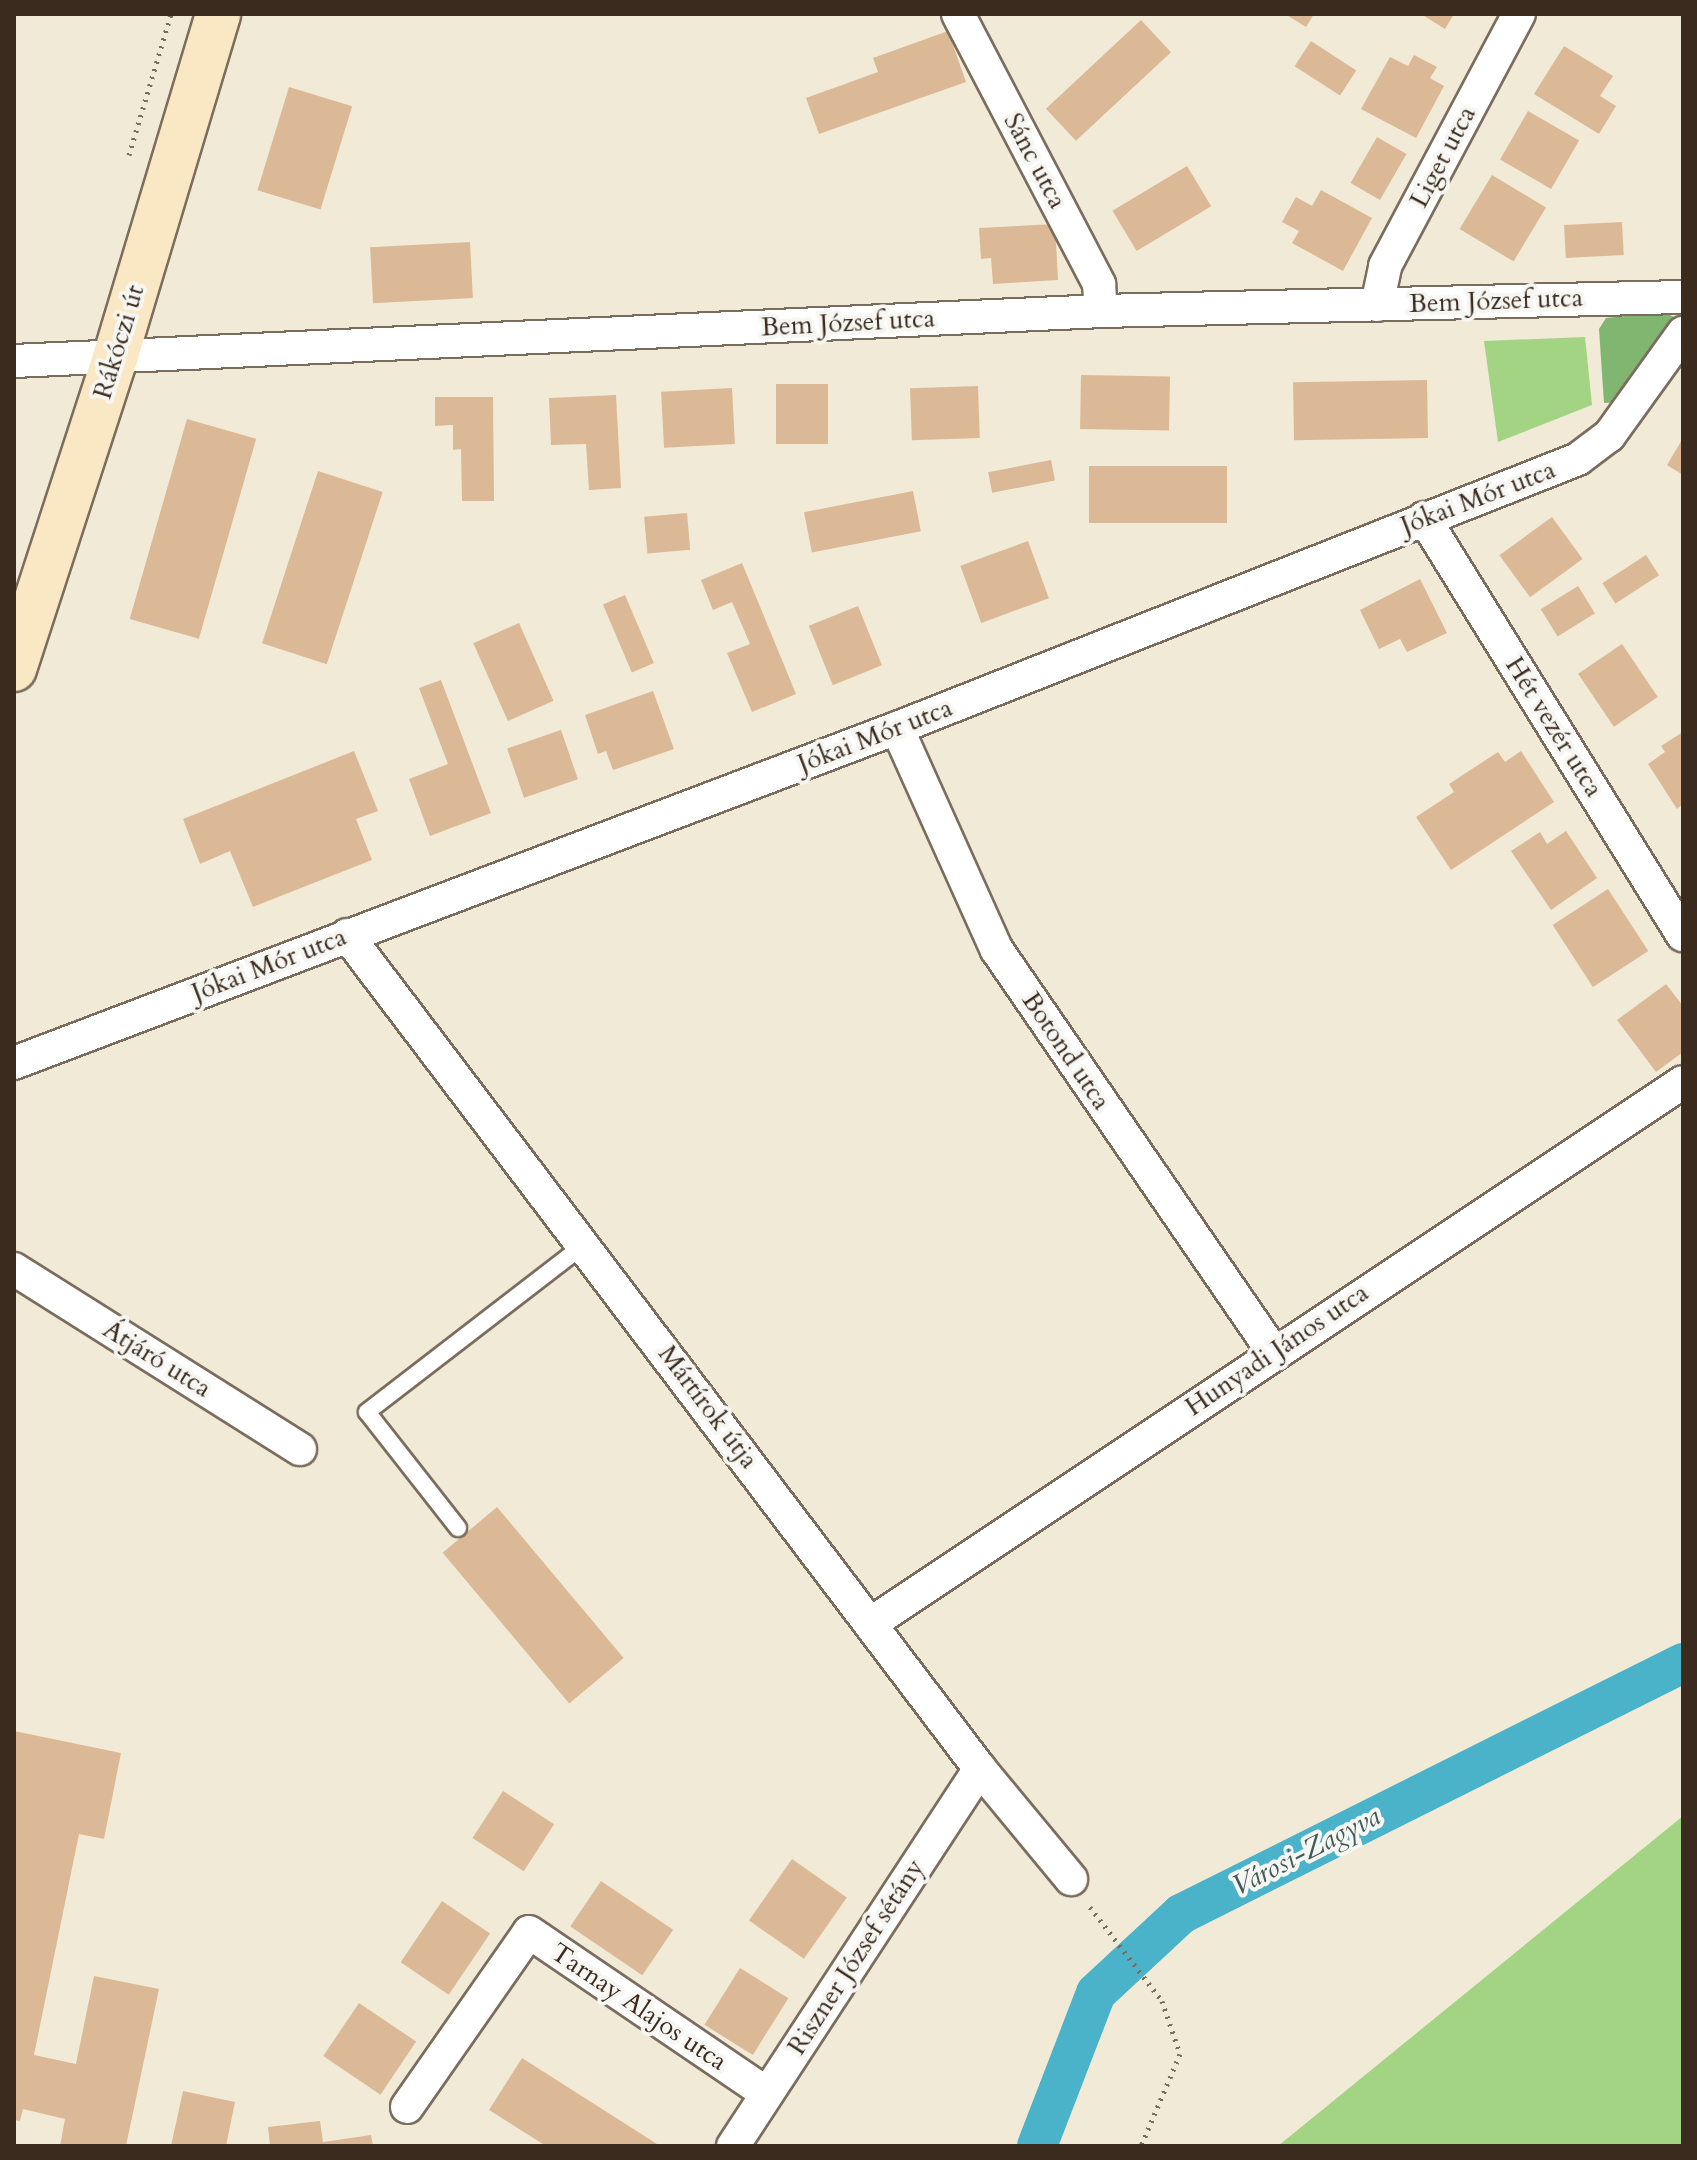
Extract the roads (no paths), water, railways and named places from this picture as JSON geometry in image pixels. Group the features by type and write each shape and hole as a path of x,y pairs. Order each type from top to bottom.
{"street":[{"name":"Rákóczi út","path":"14,669 115,358 218,14"},
{"name":"Sánc utca","path":"958,14 1099,284 1101,311"},
{"name":"Liget utca","path":"1377,305 1385,266 1519,14"},
{"name":"Bem József utca","path":"14,361 1101,311 1683,297"},
{"name":"Jókai Mór utca","path":"14,1063 897,728 1578,459 1609,436 1683,333"},
{"name":"Hét vezér utca","path":"1424,518 1683,935"},
{"name":"Botond utca","path":"897,728 997,950 1273,1352"},
{"name":"Mártírok útja","path":"347,935 873,1622 980,1769 1071,1879"},
{"name":"Hunyadi János utca","path":"873,1622 1273,1352 1683,1082"},
{"name":"Átjáró utca","path":"14,1269 300,1449"},
{"name":"Riszner József sétány","path":"733,2146 980,1769"},
{"name":"Tarnay Alajos utca","path":"407,2107 529,1932 766,2093"}],"lane":[{"path":"458,1528 367,1412 584,1245"}],"waterway":[{"name":"Városi-Zagyva","path":"1037,2146 1096,1993 1181,1914 1683,1663"}]}
